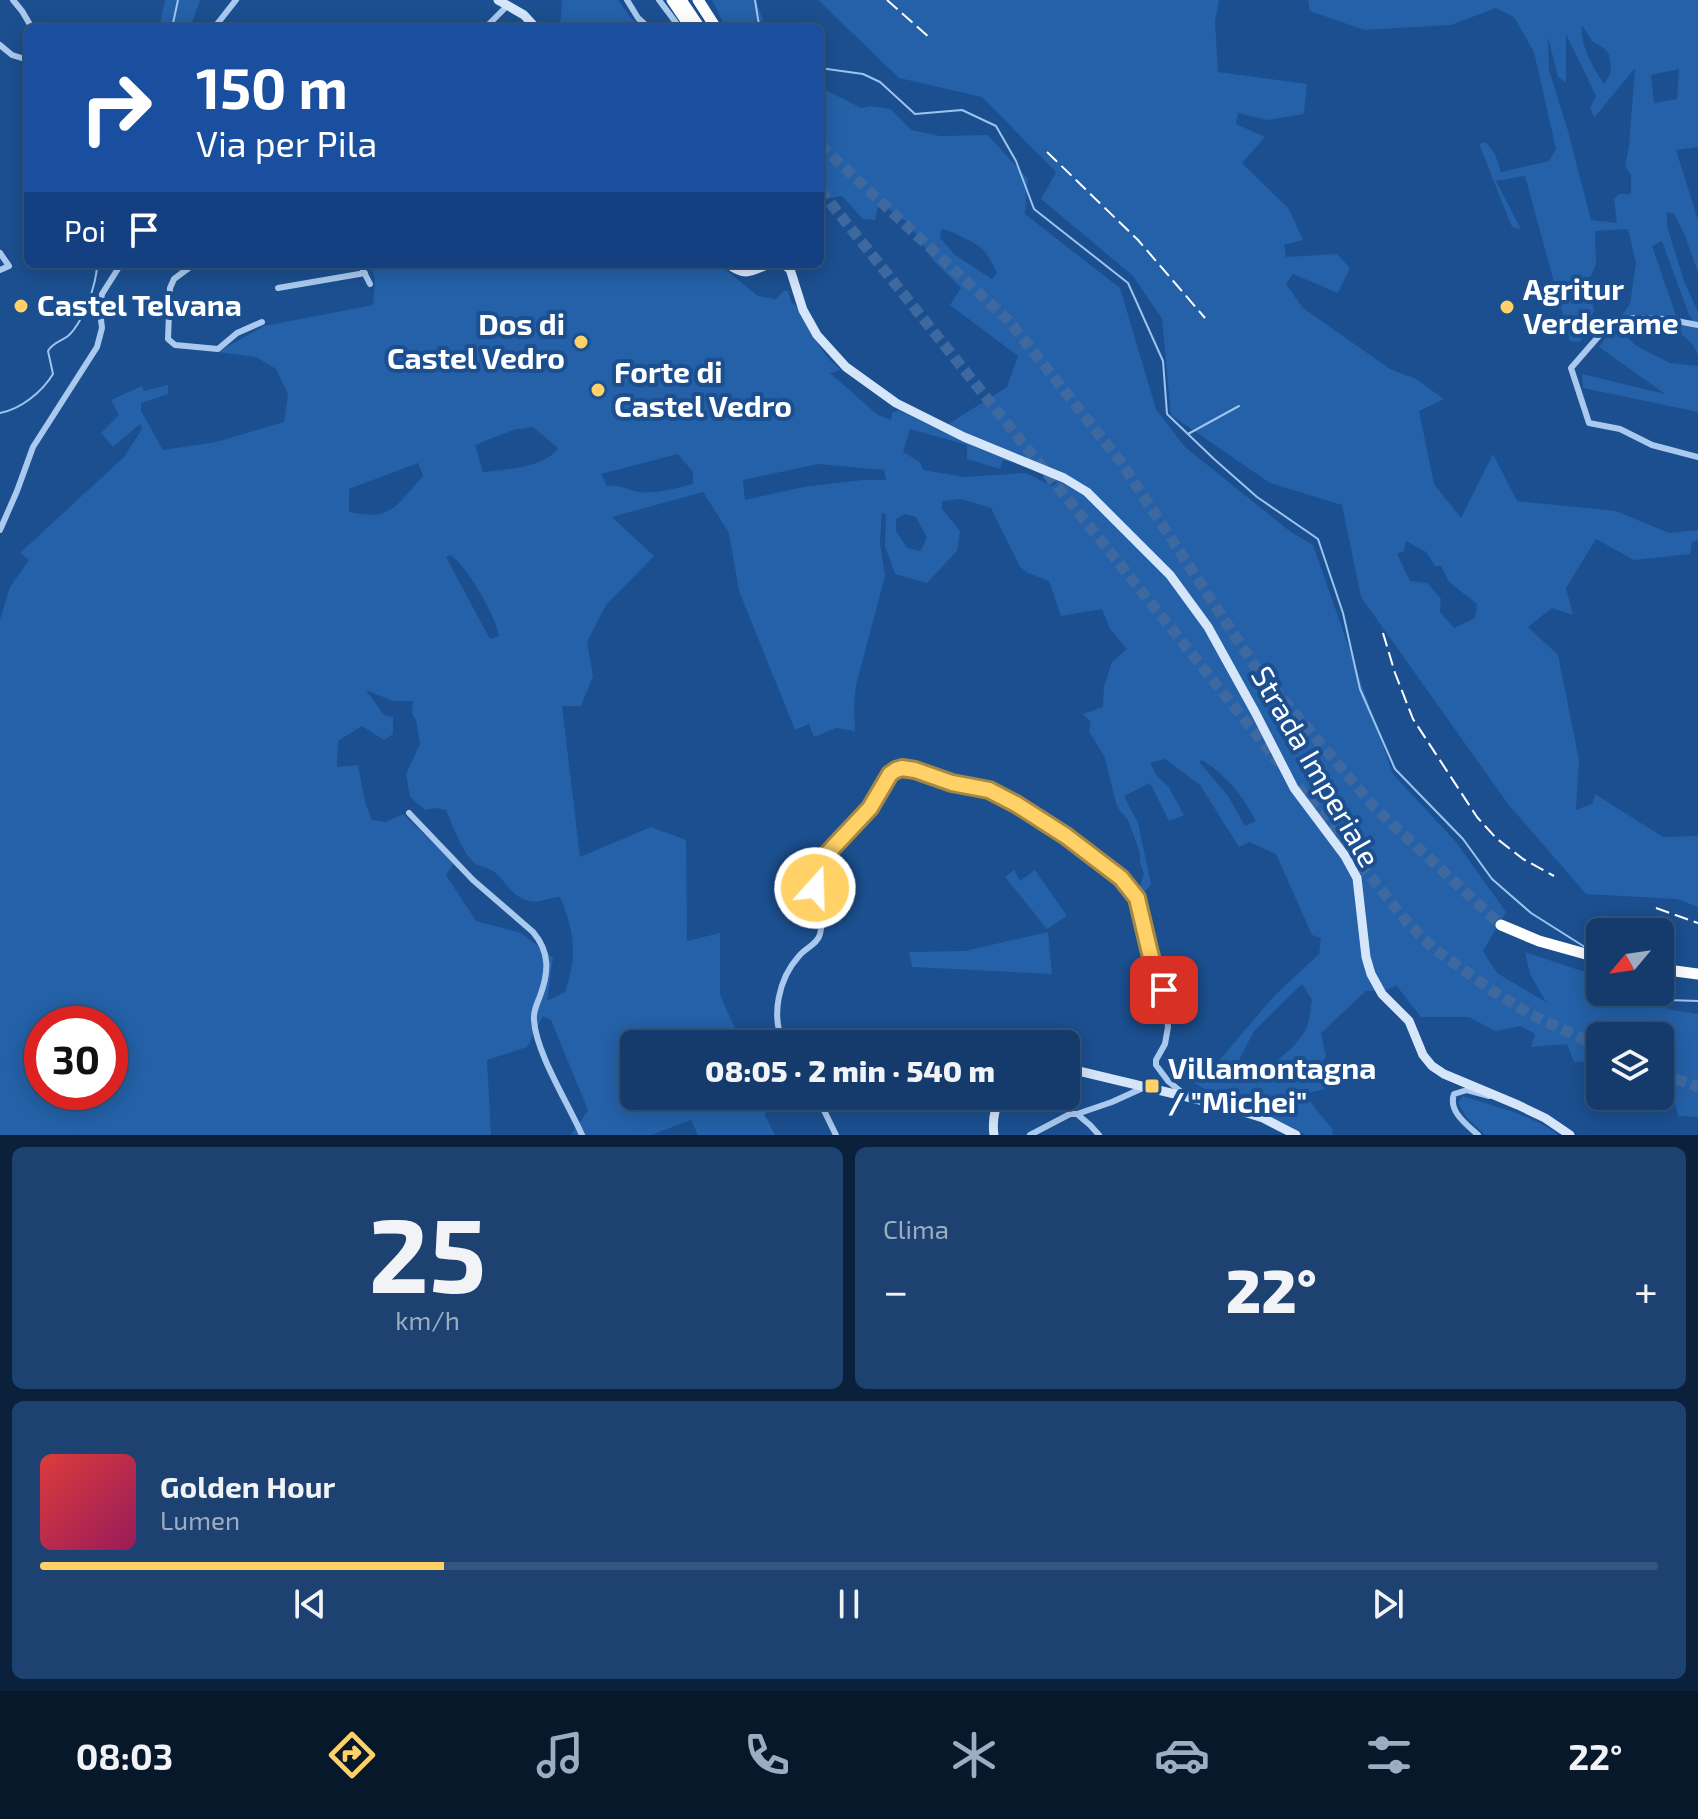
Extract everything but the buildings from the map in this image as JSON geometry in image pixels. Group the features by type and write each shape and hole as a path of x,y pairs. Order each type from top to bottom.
{"highway":[{"path":"672,0 688,24"},
{"path":"681,0 697,24"},
{"path":"698,0 713,24"},
{"path":"1501,925 1539,941 1586,954"},
{"path":"1674,971 1698,974"}],"street":[{"path":"13,0 30,24"},
{"path":"217,24 236,0"},
{"path":"627,0 645,24"},
{"path":"659,0 677,24"},
{"path":"488,24 503,2 532,24"},
{"path":"0,45 12,55 24,59"},
{"path":"0,253 9,266 0,270"},
{"path":"0,530 33,447 97,347 102,328 102,294 118,268"},
{"path":"189,268 174,279 170,288 168,339 175,345 218,349 237,333 262,322"},
{"path":"362,268 370,284"},
{"path":"734,268 749,273 760,268"},
{"name":"Strada Imperiale","path":"786,268 817,335 846,367 896,403 964,437 1064,478 1087,492 1170,575 1208,627 1294,788 1345,856 1357,878 1366,957 1371,974 1382,994 1409,1021 1423,1055 1444,1074 1545,1118 1570,1135"},
{"path":"278,288 365,273"},
{"path":"1698,325 1666,319 1612,321 1571,368 1589,423 1620,429 1652,445 1698,457"},
{"path":"778,1030 776,1010 789,968 820,936 821,908 815,888 814,865 870,808 890,774 902,768 915,770 952,783 989,790 1016,804 1066,836 1121,878 1137,898 1155,972 1164,990 1168,1027 1156,1065 1168,1081 1188,1097"},
{"path":"409,813 473,880 541,942 546,966 534,1024 547,1063 582,1135"},
{"path":"1080,1071 1263,1118 1296,1135"},
{"path":"1030,1135 1070,1114 1112,1102 1145,1087"},
{"path":"1478,1135 1454,1108 1454,1094 1467,1090 1501,1097"},
{"path":"824,1110 836,1135"},
{"path":"994,1110 994,1135"},
{"path":"1077,1114 1099,1135"}],"shaded area":[{"path":"165,0 200,0 191,24 160,24"},
{"path":"562,0 618,0 638,24 560,24"},
{"path":"712,0 756,0 763,21 724,24"},
{"path":"818,0 1219,0 1215,21 1218,72 1307,84 1304,114 1267,120 1238,113 1236,124 1265,137 1242,163 1289,209 1303,240 1284,245 1286,257 1337,254 1350,268 1338,293 1293,274 1286,284 1303,308 1390,369 1416,379 1444,399 1419,411 1434,484 1461,518 1493,454 1517,501 1616,511 1669,533 1698,530 1698,540 1692,542 1690,554 1634,560 1596,539 1566,588 1573,615 1552,608 1528,627 1558,655 1579,760 1576,810 1592,804 1595,794 1663,837 1698,836 1698,907 1677,899 1586,894 1508,804 1361,597 1342,505 1270,483 1171,415 1162,319 1133,276 1041,199 1056,172 982,97 899,78","holes":["1406,541 1426,552 1435,566 1441,566 1449,582 1477,604 1475,618 1454,628 1440,612 1441,599 1427,583 1410,581 1397,554 1404,551"]},
{"path":"1308,0 1698,0 1698,147 1676,150 1698,220 1698,272 1674,214 1667,212 1667,226 1684,281 1698,312 1698,355 1693,345 1677,330 1620,329 1635,345 1670,363 1698,366 1698,412 1583,388 1582,374 1665,394 1599,347 1630,304 1636,263 1628,229 1595,231 1596,264 1589,281 1594,311 1580,342 1570,341 1525,176 1496,181 1521,229 1512,227 1479,144 1486,142 1495,154 1501,172 1549,161 1556,149 1534,52 1514,17 1496,8 1451,25 1364,30 1310,11","holes":["1582,25 1592,41 1609,55 1611,72 1604,84 1583,40","1566,34 1596,96 1590,108 1594,118 1635,68 1625,166 1631,175 1631,194 1619,194 1614,199 1617,223 1591,220 1549,70 1548,37 1558,77 1566,82","1679,69 1677,99 1654,103 1651,75","1662,241 1693,319 1680,327 1652,246"]},
{"path":"824,89 861,108 891,109 911,130 940,136 988,135 1028,179 1025,214 1120,288 1156,409 1185,447 1291,532 1313,545 1393,774 1456,842 1506,912 1483,951 1497,973 1546,1002 1530,974 1525,952 1586,972 1586,1006 1662,1006 1698,1014 1698,1117 1678,1116 1674,1098 1674,1022 1586,1022 1586,1062 1574,1062 1567,1044 1531,1047 1535,1034 1521,1026 1495,1031 1469,1017 1421,1017 1396,985 1387,990 1366,991 1321,1033 1326,1056 1318,1069 1324,1077 1325,1089 1304,1094 1332,1129 1333,1135 1306,1135 1260,1111 1210,1092 1176,1073 1183,1065 1211,1070 1274,996 1319,954 1321,938 1312,935 1276,854 1249,842 1239,847 1200,785 1165,759 1150,763 1157,776 1168,786 1184,815 1169,821 1150,783 1124,796 1138,823 1151,884 1143,894 1139,889 1144,874 1140,853 1128,820 1116,803 1105,758 1089,731 1091,722 1083,714 1103,707 1104,686 1112,662 1127,649 1110,629 1102,609 1061,616 1049,581 1020,567 991,508 961,499 942,501 942,509 960,531 957,551 927,583 895,574 885,546 886,515 882,513 880,542 885,576 856,685 855,731 836,728 814,737 809,724 795,730 739,591 729,533 703,492 612,517 654,556 606,605 587,642 593,676 581,706 562,706 580,857 651,827 686,840 687,941 720,933 720,995 736,1030 620,1030 620,1110 766,1110 765,1116 775,1135 698,1135 691,1120 651,1135 571,1135 588,1110 551,1020 543,1016 527,1047 487,1060 491,1135 0,1135 0,620 10,587 29,560 20,553 124,457 142,429 140,424 113,447 101,433 119,415 111,400 142,386 144,391 168,385 168,394 141,403 141,411 163,450 216,442 284,422 288,394 276,369 256,357 218,352 264,326 373,305 375,279 372,269 376,268 723,268 758,296 776,299 785,290 788,291 791,302 797,306 812,336 841,370 830,373 878,415 891,420 892,413 898,410 939,430 1007,387 1018,356 950,305 961,288 934,261 908,223 879,202 875,220 863,219 842,196 824,199","holes":["941,229 979,246 997,273 992,279 955,255 940,238","533,427 558,448 552,454 513,469 483,472 475,445 513,430","910,429 967,445 967,459 1000,469 1003,460 1025,466 1057,482 1052,486 1026,473 964,477 923,470 920,462 903,452","678,454 693,472 693,484 639,492 607,486 601,474","418,463 423,476 392,509 375,514 349,512 349,489","818,464 884,470 886,480 803,487 745,500 743,480","905,514 916,517 927,538 920,551 907,548 896,531 896,519","450,555 472,580 487,605 499,636 490,639 446,557","366,690 393,701 413,701 412,714 420,744 406,774 410,797 425,810 446,810 469,857 475,864 496,873 519,897 533,902 560,897 573,944 572,967 565,992 547,1001 553,958 521,933 476,921 446,875 454,863 403,814 386,822 372,820 358,765 337,767 338,741 362,726 384,740 393,734 393,717 384,715","1202,760 1226,779 1256,821 1245,826 1228,796 1199,762","1302,984 1312,1000 1305,1031 1281,1057 1261,1070 1228,1082 1254,1031"]},
{"path":"1014,870 1020,881 1035,870 1067,916 1047,929 1005,877"},
{"path":"1048,932 1052,974 912,967 909,952 965,951"},
{"path":"1463,1096 1525,1116 1559,1135 1485,1135 1467,1118 1458,1103"}],"waterway":[{"path":"173,24 178,0"},
{"path":"755,0 759,24"},
{"path":"824,69 863,74 880,82 915,114 962,110 996,126 1016,161 1034,209 1128,283 1163,361 1167,414 1257,497 1318,539 1343,613 1360,689 1395,769 1463,839 1492,879 1531,913 1586,948"},
{"path":"0,413 30,399 53,374 48,351 68,336 79,322 92,292 96,268"},
{"path":"1188,434 1239,406"},
{"path":"1674,1000 1698,1001"}],"tunnel":[{"path":"824,149 1009,321 1121,462 1254,665 1375,808 1501,925"},
{"path":"824,195 1280,764"},
{"path":"1298,787 1408,923 1433,948 1530,1014 1586,1040"},
{"path":"1674,1078 1698,1087"}],"railway":[{"path":"887,0 931,39"},
{"path":"1047,152 1138,240 1205,318"},
{"path":"1383,633 1413,719 1477,817 1496,838 1523,859 1554,876"},
{"path":"1656,908 1698,923"}],"place":[{"name":"Castel Telvana","path":"21,306"},
{"name":"Agritur Verderame","path":"1507,307"},
{"name":"Dos di Castel Vedro","path":"581,342"},
{"name":"Forte di Castel Vedro","path":"598,390"},
{"name":"Villamontagna / \"Michei\"","path":"1152,1086"}],"route":[{"path":"815,888 814,865 870,808 890,774 896,770 915,770 952,783 989,790 1066,836 1121,878 1137,898 1155,972 1164,990"}]}
